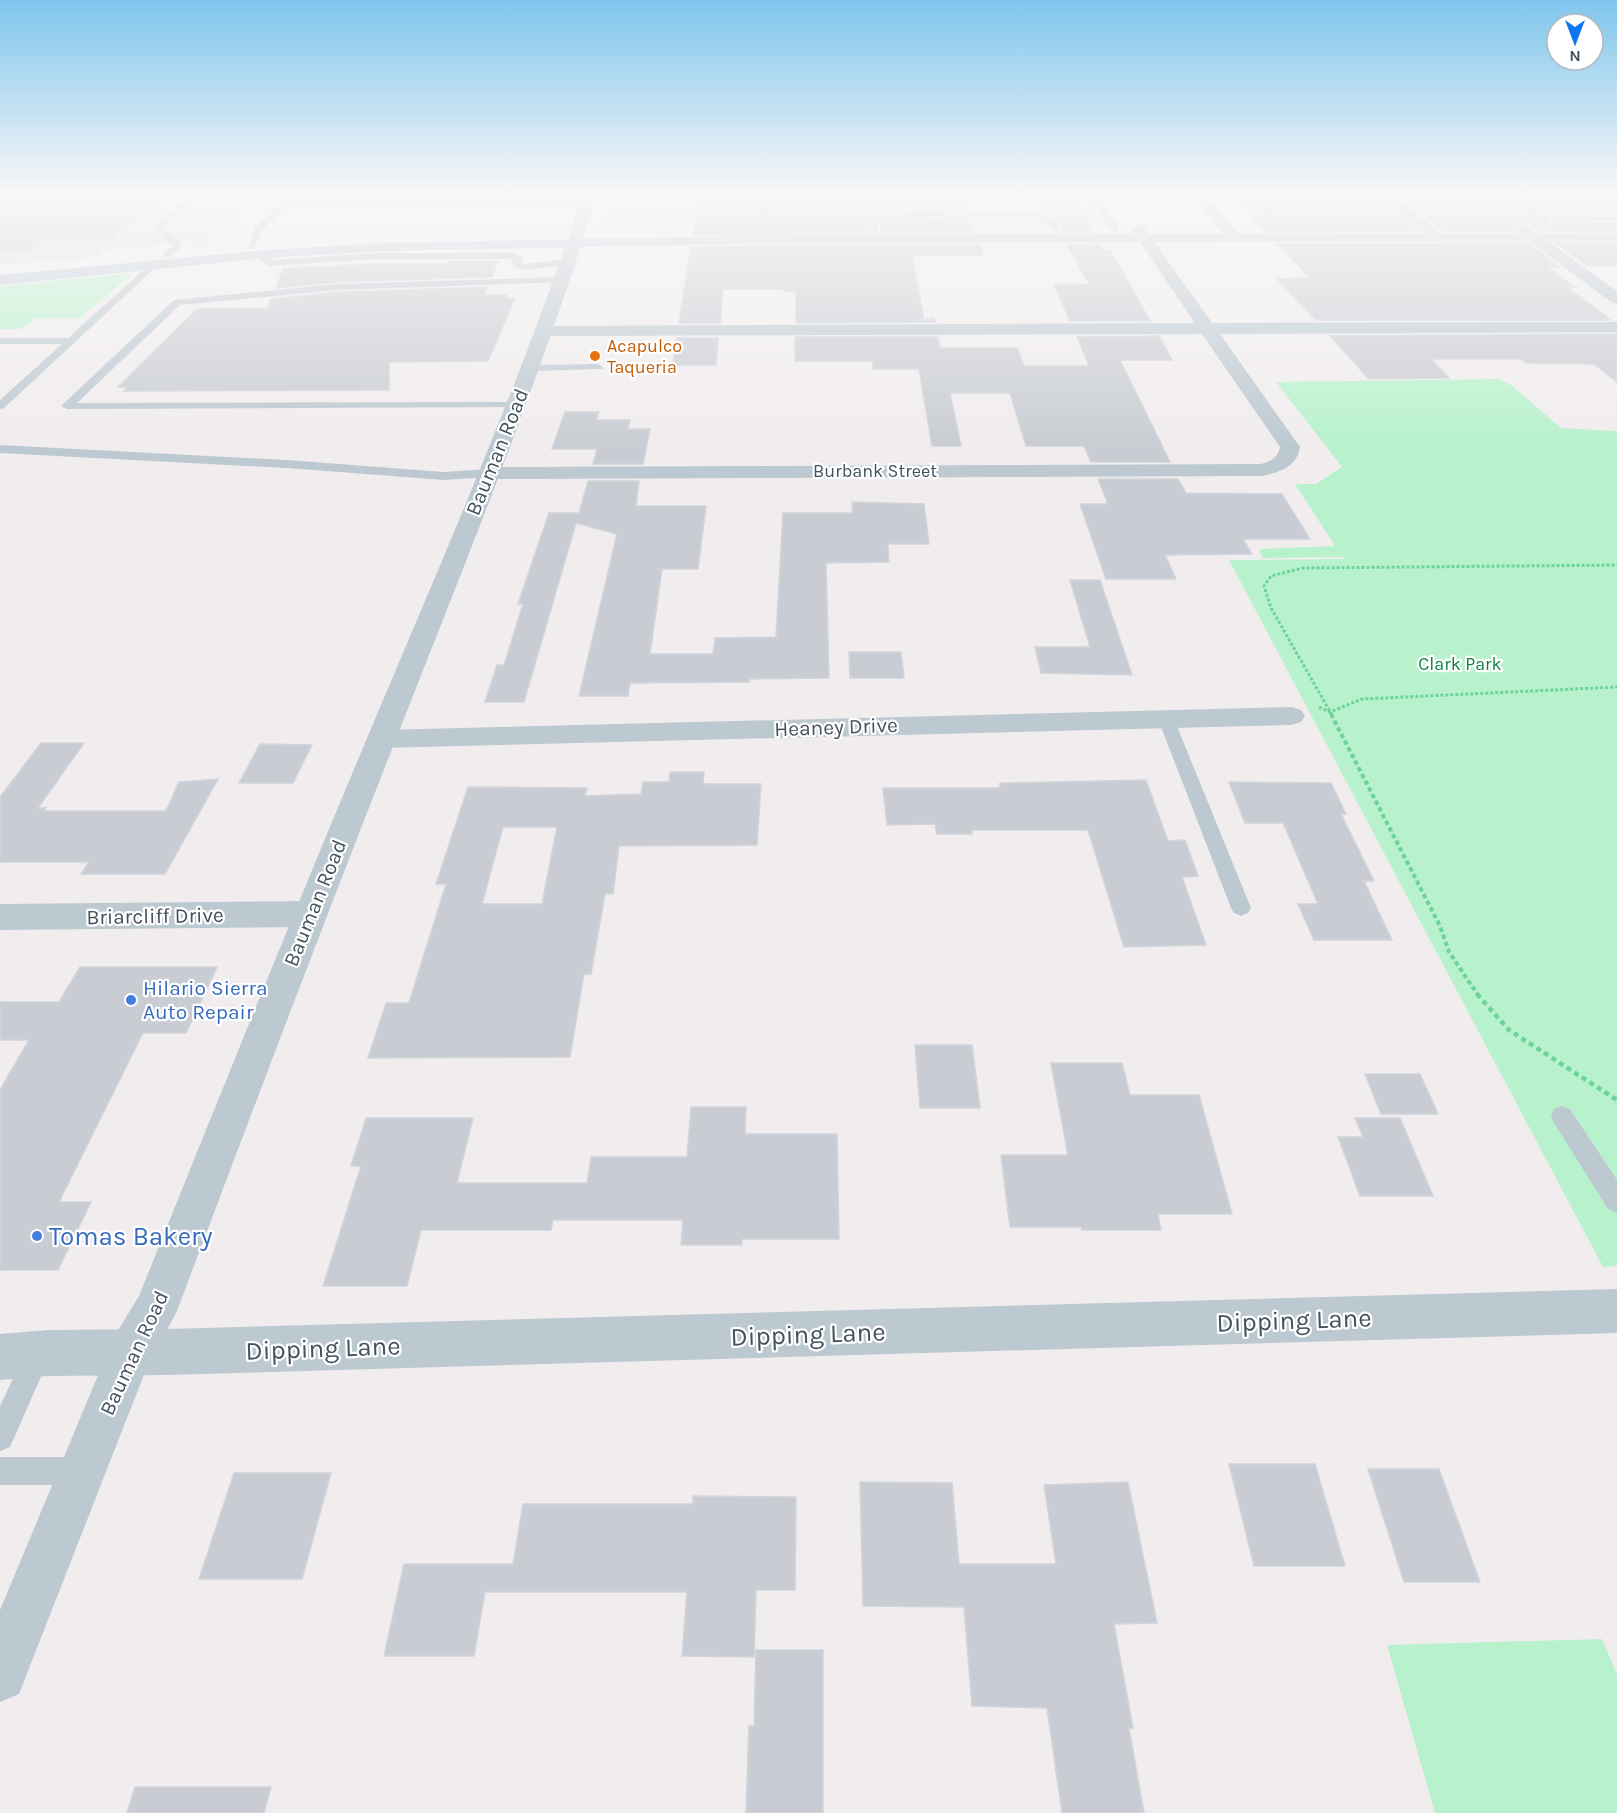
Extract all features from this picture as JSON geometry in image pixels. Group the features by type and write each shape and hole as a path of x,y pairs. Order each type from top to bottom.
{"main road":[{"path":"0,280 37,277"}],"street":[{"name":"Bauman Road","path":"0,1675 8,1636 82,1471 130,1353 154,1311 310,914 517,405 564,277"},
{"path":"1171,277 1208,328"},
{"path":"1587,277 1617,299"},
{"path":"544,331 1617,327"},
{"name":"Burbank Street","path":"488,473 1262,470 1284,461 1289,454 1290,447 1208,328"},
{"name":"Heaney Drive","path":"382,740 1291,716"},
{"name":"Briarcliff Drive","path":"0,917 310,914"},
{"name":"Dipping Lane","path":"19,1355 1617,1311"}],"lane":[{"path":"0,406 142,277"},
{"path":"517,405 67,405 177,302 337,287 563,280"},
{"path":"0,341 73,341"},
{"path":"531,368 598,367"},
{"path":"0,390 20,389"},
{"path":"0,449 287,464 444,476 488,473"},
{"path":"1166,719 1241,908"},
{"path":"1562,1116 1617,1201"},
{"path":"0,1437 19,1355"},
{"path":"0,1471 82,1471"}],"path":[{"path":"1617,565 1303,568 1271,576 1264,586 1271,608 1329,711 1380,814 1440,926 1449,952 1476,993 1509,1030 1617,1100"},
{"path":"1329,711 1362,699 1617,687"}],"green space":[{"path":"97,277 130,277 79,318 35,318 21,329 0,329 0,286"},
{"name":"Clark Park","path":"1498,379 1511,385 1561,428 1617,431 1617,1266 1603,1267 1229,560 1344,559 1343,557 1263,558 1259,549 1335,546 1295,484 1316,484 1342,467 1276,382"},
{"path":"1602,1639 1617,1674 1617,1813 1435,1813 1387,1645"}],"building":[{"path":"280,277 492,277 337,282 276,288"},
{"path":"686,277 916,277 924,320 934,318 935,322 796,323 796,292 784,292 784,289 723,289 720,323 679,323"},
{"path":"1085,277 1125,277 1150,321 1070,321 1054,284 1089,284"},
{"path":"1309,277 1560,277 1575,287 1567,287 1611,320 1316,320 1277,279 1310,278"},
{"path":"488,287 484,295 507,295 505,298 515,298 488,361 389,362 389,390 124,391 127,387 118,387 197,309 268,308 271,299 337,292"},
{"path":"1617,334 1617,382 1594,364 1526,363 1521,359 1431,359 1449,378 1369,379 1330,336"},
{"path":"1159,336 1172,360 1120,360 1170,462 1091,462 1084,446 1026,446 1010,393 950,393 961,446 932,446 919,369 873,369 873,361 795,361 795,337 938,337 940,348 1017,348 1024,366 1089,366 1077,337"},
{"path":"677,338 718,338 716,365 673,365"},
{"path":"565,412 599,412 596,420 630,420 628,429 650,429 643,464 593,464 597,449 552,449"},
{"path":"1098,479 1178,479 1186,493 1282,494 1310,539 1243,539 1252,554 1165,555 1176,579 1106,579 1080,504 1108,504"},
{"path":"588,481 639,481 636,506 706,506 698,569 662,569 650,654 713,654 715,638 776,637 783,513 853,513 852,502 924,504 929,544 888,544 889,562 826,563 829,678 749,679 749,682 630,683 628,696 579,696 617,534 576,523 524,702 485,702 497,665 504,665 523,604 518,604 549,513 579,513"},
{"path":"1070,580 1100,580 1132,675 1041,673 1035,647 1090,647"},
{"path":"849,652 901,652 904,678 850,678"},
{"path":"41,743 84,743 38,808 46,808 43,811 166,811 179,782 218,779 165,874 81,874 89,862 0,862 0,797"},
{"path":"260,744 312,745 293,783 239,783"},
{"path":"670,772 704,772 703,784 761,784 757,845 619,846 613,894 605,894 591,974 584,974 570,1057 368,1058 386,1003 409,1003 446,884 436,884 468,787 587,788 585,796 641,794 643,782 669,782","holes":["503,827 557,827 542,904 482,904"]},
{"path":"1146,780 1168,841 1185,840 1198,876 1182,877 1206,945 1124,947 1088,830 972,830 972,834 937,834 935,824 887,825 883,788 1000,788 1000,783"},
{"path":"1229,782 1331,783 1346,814 1341,814 1374,881 1364,881 1392,940 1314,940 1298,904 1318,904 1283,823 1245,823"},
{"path":"80,967 217,967 186,1033 143,1033 59,1202 91,1202 58,1270 0,1270 0,1090 29,1040 0,1040 0,1002 59,1002"},
{"path":"915,1045 972,1045 980,1108 920,1108"},
{"path":"1051,1063 1122,1063 1130,1095 1199,1095 1232,1214 1158,1214 1161,1230 1010,1227 1001,1155 1068,1155"},
{"path":"1365,1074 1420,1074 1438,1114 1381,1114"},
{"path":"691,1107 746,1107 745,1134 837,1134 839,1239 742,1239 742,1245 681,1245 683,1220 553,1220 551,1230 421,1230 407,1286 323,1286 361,1166 351,1166 366,1118 473,1118 457,1183 587,1183 591,1157 687,1157"},
{"path":"1355,1118 1400,1118 1433,1196 1360,1196 1338,1137 1363,1137"},
{"path":"1229,1464 1315,1464 1345,1566 1254,1566"},
{"path":"1368,1469 1439,1469 1480,1582 1404,1582"},
{"path":"234,1473 331,1473 302,1579 199,1579"},
{"path":"860,1482 952,1483 959,1564 1056,1564 1044,1485 1128,1482 1157,1623 1114,1624 1133,1728 1129,1728 1144,1813 1062,1813 1047,1708 972,1706 964,1607 863,1606"},
{"path":"693,1496 796,1497 795,1590 756,1590 754,1657 682,1656 687,1592 485,1592 474,1656 384,1656 404,1564 513,1564 523,1504 693,1504"},
{"path":"756,1650 823,1650 823,1813 746,1813 749,1726 754,1726"},
{"path":"135,1787 271,1787 264,1813 127,1813"}],"place":[{"name":"Acapulco Taqueria","path":"595,356"},
{"name":"Hilario Sierra Auto Repair","path":"131,1000"},
{"name":"Tomas Bakery","path":"37,1236"}]}
